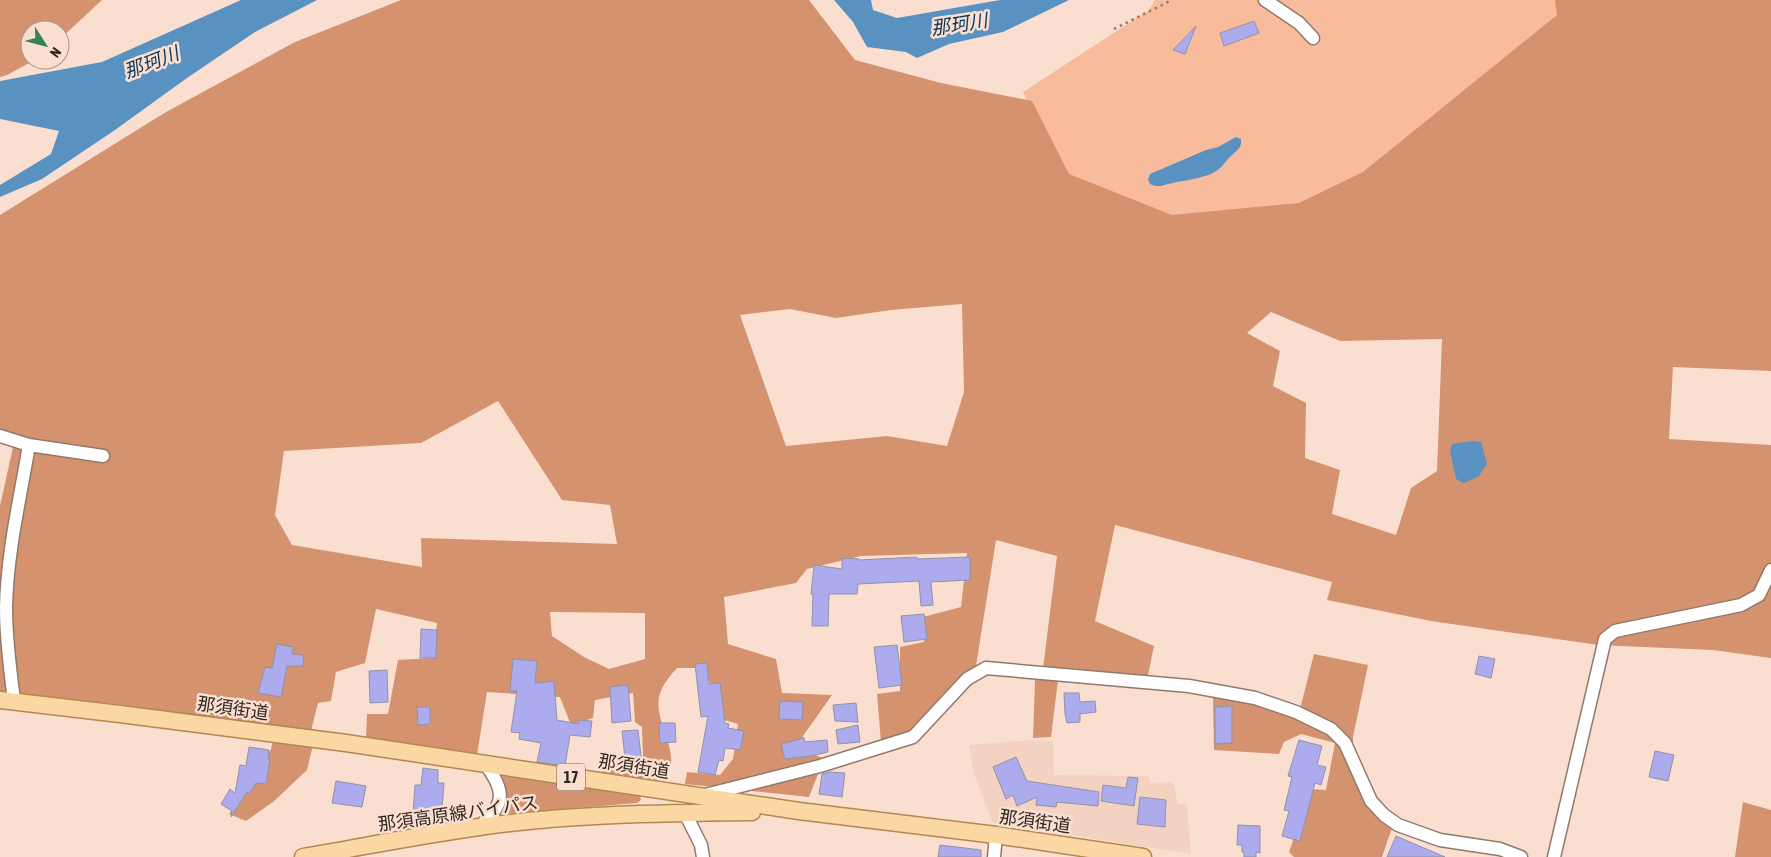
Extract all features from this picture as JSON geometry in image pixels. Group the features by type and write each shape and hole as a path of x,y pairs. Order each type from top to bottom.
{"main road":[{"name":"那須街道","path":"7,700 346,743 799,811 996,835 1142,857"},
{"name":"那須高原線バイパス","path":"303,857 479,826 607,815 799,811"}],"street":[{"path":"1265,0 1300,23 1313,38"},
{"path":"0,436 30,445 104,456"},
{"path":"7,700 9,664 6,608 10,552 30,445"},
{"path":"1554,857 1605,639 1615,631 1741,606 1759,595 1771,570"},
{"path":"699,796 820,766 913,737 967,679 986,668 1189,686 1255,698 1331,729 1345,743 1371,801 1384,815 1398,825 1440,840 1500,849 1521,857"},
{"path":"479,826 492,816 499,804 500,790 496,778 486,765"},
{"path":"685,813 701,845 703,857"},
{"path":"994,857 996,835"}],"path":[{"path":"1114,29 1172,0"}],"shaded area":[{"path":"0,0 102,0 70,30 70,20 20,20 20,68 0,77"},
{"path":"401,0 809,0 855,60 941,83 1032,101 1069,174 1172,215 1299,203 1363,172 1557,15 1555,0 1771,0 1771,371 1673,367 1669,439 1771,445 1771,658 1713,650 1598,645 1431,621 1327,600 1332,582 1115,525 1095,621 1154,646 1148,675 1126,677 1059,672 1051,737 1033,738 1035,680 1043,669 1057,556 996,540 976,666 910,733 881,742 877,694 900,691 900,647 924,642 923,617 961,607 967,553 861,556 807,569 796,583 724,597 728,644 776,659 782,693 832,695 803,736 807,751 824,759 809,797 685,784 687,772 720,775 733,759 738,724 721,719 705,668 677,668 663,686 660,694 660,718 671,759 671,766 666,781 601,773 604,763 615,757 643,756 642,727 635,722 633,693 595,700 593,718 571,725 560,697 487,692 477,755 366,738 367,714 388,714 398,660 432,658 437,623 376,609 365,663 336,672 331,701 318,703 311,731 312,749 307,770 273,802 246,821 229,814 241,797 252,786 271,749 273,741 271,726 116,704 0,693 0,506 15,438 0,430 0,215 166,112 295,42","holes":["962,304 964,392 947,446 887,436 786,446 740,315 790,309 836,318 891,310","1271,312 1340,341 1442,339 1437,471 1411,488 1396,535 1332,514 1340,470 1305,458 1306,403 1273,386 1280,351 1247,333","498,401 562,500 610,505 617,544 421,538 422,567 292,545 275,515 284,451 421,443","550,612 645,613 645,659 609,669 584,657 552,636"]},
{"path":"1155,0 1561,0 1564,18 1367,178 1302,210 1166,221 1063,179 1023,92 1149,10"},
{"path":"1314,654 1368,665 1353,737 1353,759 1371,801 1394,822 1382,857 1294,857 1289,852 1311,789 1326,790 1335,743 1301,734 1284,742 1279,754 1214,750 1213,694 1255,700 1298,717"},
{"path":"1031,740 1053,741 1054,775 1149,776 1151,783 1173,782 1178,804 1187,804 1191,854 993,823 974,774 969,745"},
{"path":"502,776 637,793 641,800 637,803 502,814 507,797"},
{"path":"1743,802 1771,810 1771,857 1735,857"}],"water":[{"name":"那珂川","path":"241,0 317,0 255,32 42,179 0,197 0,185 51,154 59,131 0,119 0,81 59,70 70,70 70,68 102,62"},
{"name":"那珂川","path":"834,0 871,0 873,10 897,18 1000,0 1069,0 1003,32 949,44 917,58 906,52 867,47 853,22"},
{"path":"1236,137 1241,139 1239,148 1213,173 1161,186 1150,184 1148,179 1150,174 1206,150 1218,147"},
{"path":"1473,441 1481,442 1487,464 1479,476 1464,483 1456,479 1450,451 1452,444"}],"building":[{"path":"1254,21 1259,33 1224,46 1220,33"},
{"path":"1196,26 1185,54 1173,50"},
{"path":"917,557 917,559 970,557 970,580 931,582 933,605 921,606 919,581 858,584 857,594 829,594 828,626 812,626 813,594 811,594 814,565 842,569 842,558 859,560"},
{"path":"924,614 927,639 904,642 901,616"},
{"path":"421,629 437,630 436,658 420,658"},
{"path":"277,644 293,647 292,654 304,655 303,666 287,666 281,697 258,693 265,667 272,668"},
{"path":"897,645 902,685 879,688 874,647"},
{"path":"1479,656 1495,659 1491,678 1475,674"},
{"path":"513,659 537,661 535,683 554,681 557,720 578,724 579,720 592,721 590,737 570,735 565,766 537,762 541,743 519,739 520,733 511,732 517,691 510,691"},
{"path":"707,663 709,684 720,683 725,723 729,724 728,728 744,731 740,750 725,748 723,761 719,760 715,775 698,772 708,716 701,717 695,664"},
{"path":"387,670 388,702 370,703 369,671"},
{"path":"628,685 631,721 612,723 610,687"},
{"path":"1064,693 1079,693 1080,702 1095,701 1096,712 1080,714 1080,722 1067,723"},
{"path":"780,701 803,702 802,720 779,719"},
{"path":"856,703 858,722 835,721 833,705"},
{"path":"1232,706 1232,743 1215,744 1215,707"},
{"path":"417,707 430,707 430,724 418,725"},
{"path":"659,723 675,723 676,742 660,743"},
{"path":"858,725 860,742 838,744 836,730"},
{"path":"638,730 641,756 625,758 622,731"},
{"path":"804,738 805,742 827,740 828,752 785,759 781,744"},
{"path":"1299,740 1322,746 1317,765 1326,767 1321,785 1315,783 1300,841 1282,836 1289,811 1284,810 1292,777 1288,776"},
{"path":"249,747 269,750 268,759 270,759 266,784 256,783 249,794 247,792 231,817 232,811 221,804 230,789 235,793 240,765 246,766"},
{"path":"1655,751 1674,755 1668,781 1649,777"},
{"path":"1016,757 1027,781 1099,792 1098,806 1057,802 1056,807 1036,805 1037,797 1017,806 1013,795 1006,799 993,767"},
{"path":"423,768 438,770 438,783 444,783 441,821 403,828 403,813 413,814 415,785 421,785"},
{"path":"830,772 845,773 842,797 819,794 822,774"},
{"path":"1128,777 1138,778 1134,806 1101,801 1103,785 1126,788"},
{"path":"336,781 366,786 362,807 332,803"},
{"path":"1140,797 1166,800 1165,827 1137,824"},
{"path":"1238,825 1260,826 1260,853 1256,852 1256,857 1244,857 1242,845 1237,845"},
{"path":"1396,836 1445,857 1387,857"},
{"path":"940,845 981,850 981,857 938,857"}]}
